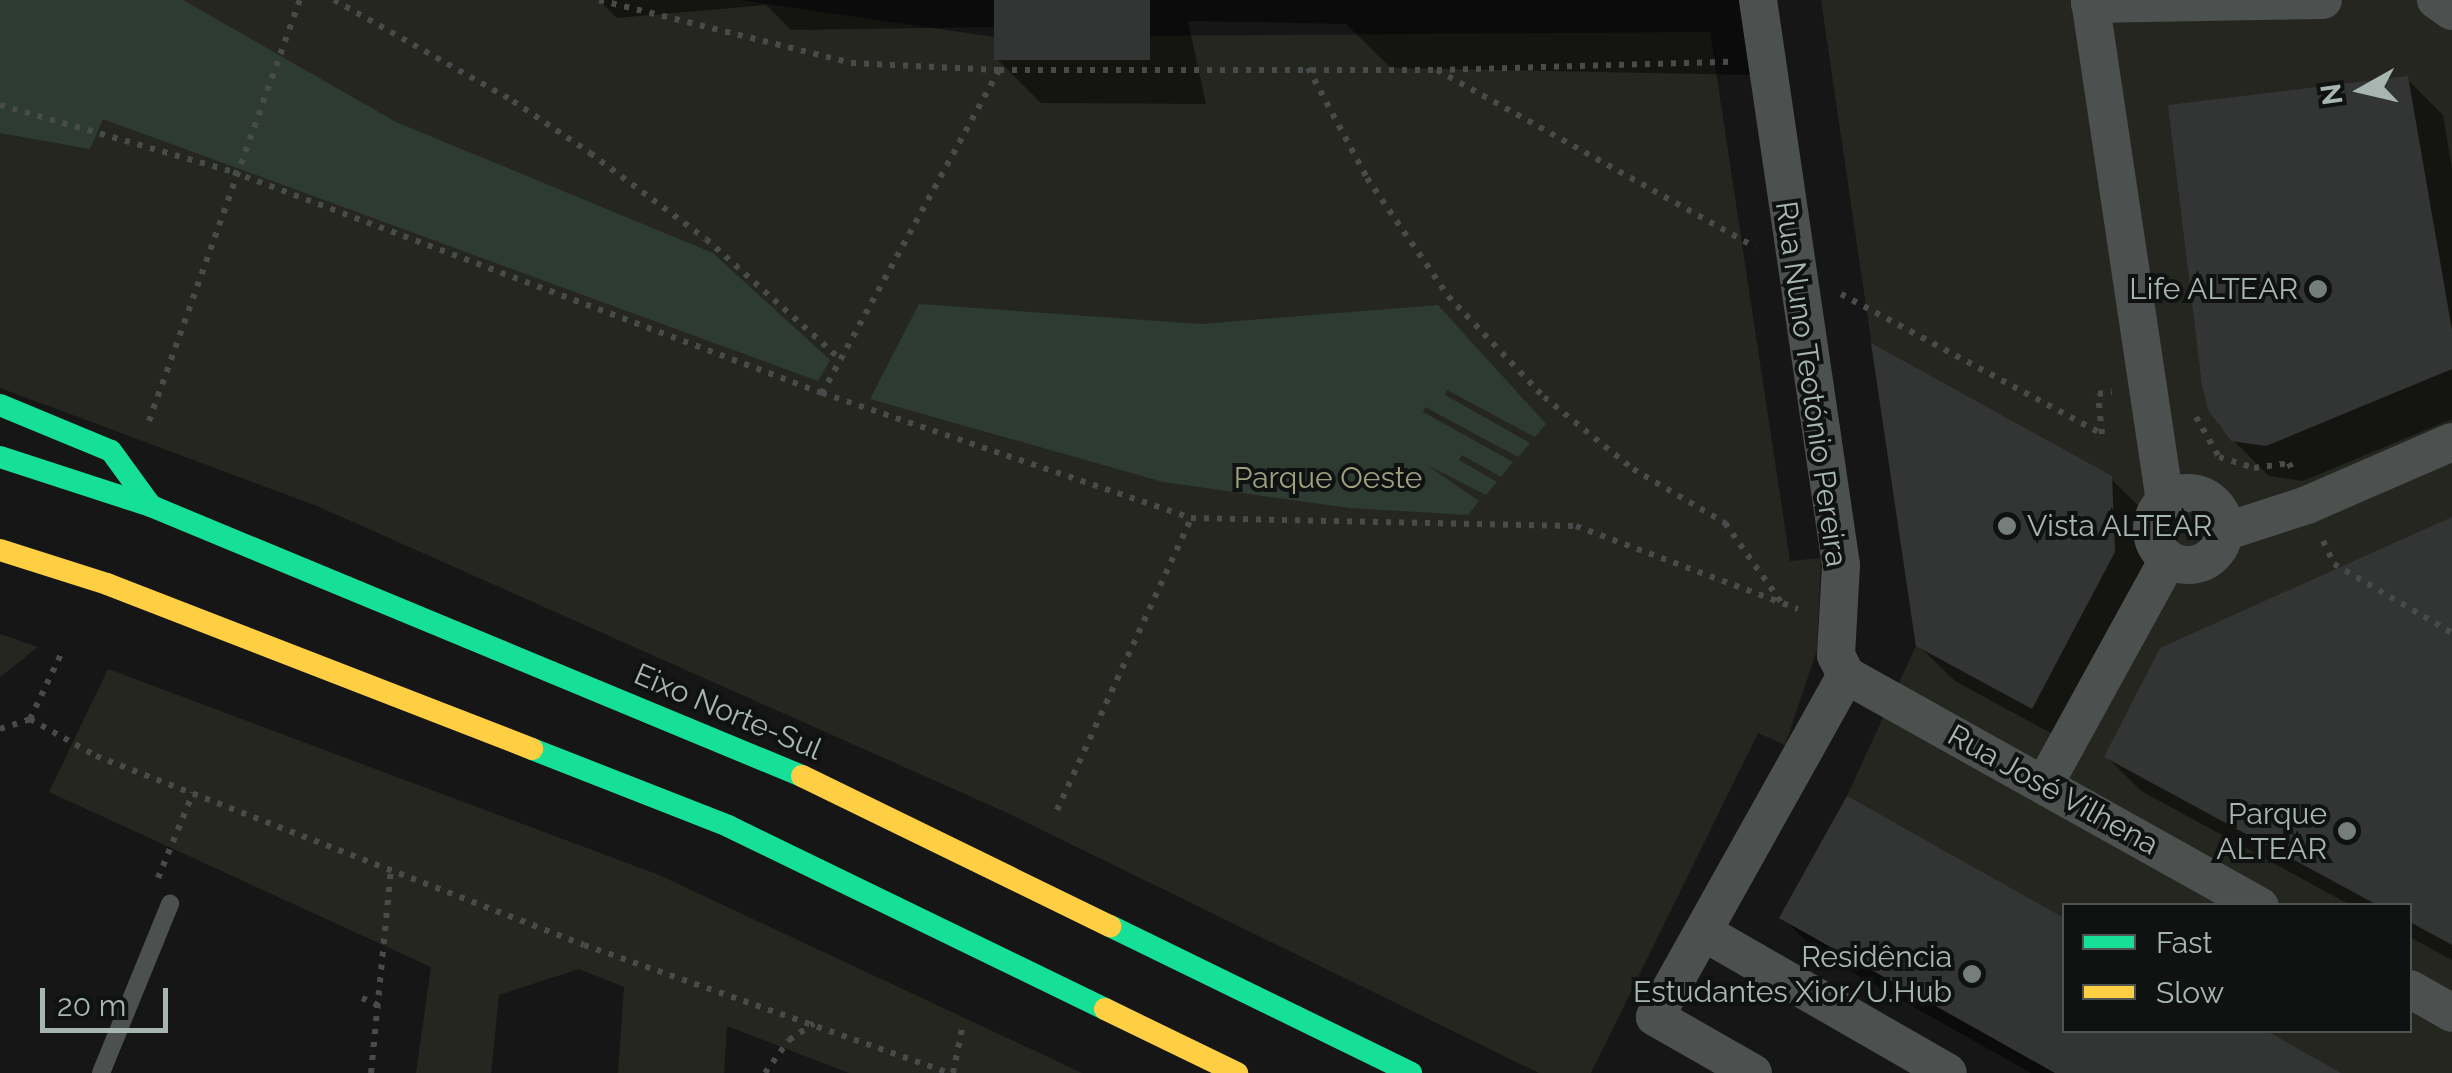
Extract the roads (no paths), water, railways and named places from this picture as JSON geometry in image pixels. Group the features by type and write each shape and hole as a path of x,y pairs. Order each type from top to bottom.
{"highway":[{"path":"0,405 111,451 152,506"},
{"name":"Eixo Norte-Sul","path":"0,457 152,506 786,768 1411,1073"},
{"path":"0,550 160,606 728,826 1237,1073"},
{"path":"0,576 160,606"}],"street":[{"name":"Rua Nuno Teotónio Pereira","path":"1758,0 1794,268 1841,565 1836,655 1846,676"},
{"path":"2168,559 2152,531 2165,501 2144,389 2090,2 2323,0"},
{"path":"2436,0 2452,11"},
{"path":"2168,559 2204,561 2224,532 2307,505 2452,442"},
{"path":"2165,501 2187,493 2210,500 2224,532"},
{"path":"2044,785 2168,559"},
{"path":"1754,1073 1656,1017 1846,676"},
{"name":"Rua José Vilhena","path":"1846,676 2255,903"},
{"path":"1705,933 1948,1073"},
{"path":"2412,990 2452,1013"}],"lane":[{"path":"100,1073 170,904"}],"place":[{"name":"Life ALTEAR","path":"2318,289"},
{"name":"Vista ALTEAR","path":"2007,526"},
{"name":"Parque ALTEAR","path":"2347,831"},
{"name":"Residência Estudantes Xior/U.Hub","path":"1972,974"}],"park label":[{"name":"Parque Oeste","path":"1328,478"}]}
